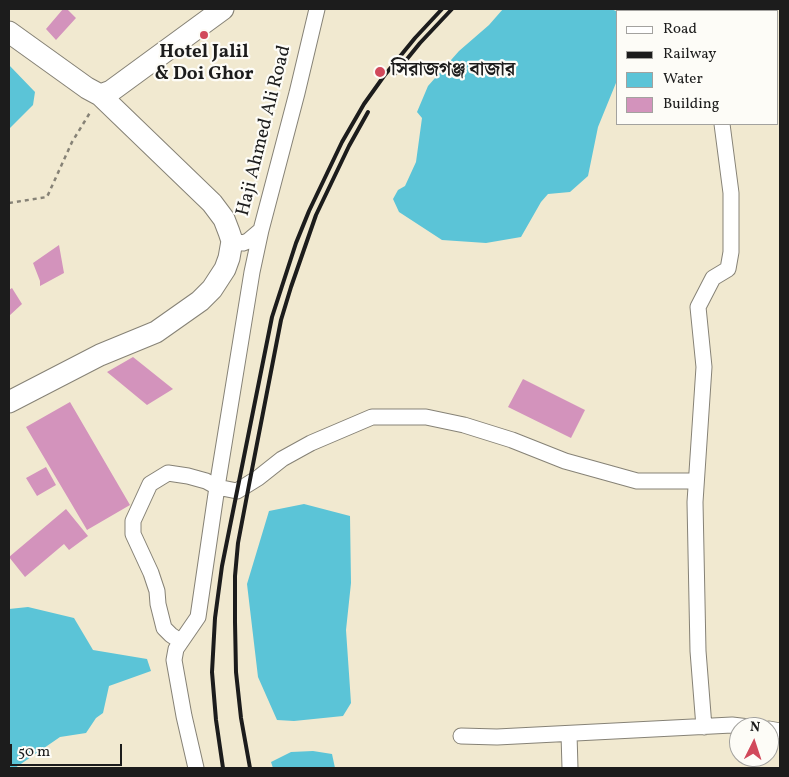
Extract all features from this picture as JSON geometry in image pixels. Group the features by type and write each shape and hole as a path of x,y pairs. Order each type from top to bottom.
{"main road":[{"path":"100,95 111,90 223,9"},
{"path":"9,32 86,88 100,95 212,203 224,219 232,242 225,269 212,289 200,302 156,332 100,356 9,402"}],"street":[{"name":"Haji Ahmed Ali Road","path":"232,242 248,241 261,230 288,130 317,9"},
{"path":"704,727 698,632 694,502 704,367 698,307 713,278 728,269 731,252 731,193 722,125"},
{"path":"196,768 174,660 180,641 198,617 252,272 261,230"},
{"path":"225,269 233,261 242,258 249,263 252,272"},
{"path":"180,641 164,628 157,591 151,572 133,534 133,521 150,484 168,473 188,476 206,481 217,487 237,491 258,478 282,459 311,443 372,417 426,417 464,425 512,440 565,461 637,481 696,481"},
{"path":"461,736 497,737 729,725"},
{"path":"569,734 570,768"}],"path":[{"path":"9,203 47,197 72,142 100,95"}],"water":[{"path":"503,9 611,9 616,11 616,83 598,127 588,176 570,192 548,194 541,202 521,237 486,243 442,240 399,212 393,199 398,190 405,186 416,162 422,118 417,112 428,86 459,51 489,25"},
{"path":"9,65 35,92 33,105 9,129"},
{"path":"304,504 350,516 351,583 346,630 351,703 343,716 294,721 277,720 258,677 247,584 269,511"},
{"path":"28,607 74,618 93,650 147,659 151,671 109,686 103,713 96,718 86,733 60,737 15,768 9,768 9,609"},
{"path":"313,751 332,754 335,768 273,768 271,762 291,752"}],"building":[{"path":"63,9 67,9 76,18 56,40 46,29"},
{"path":"59,245 64,273 40,286 33,263"},
{"path":"12,288 22,304 9,316 9,290"},
{"path":"133,357 173,389 147,405 107,372"},
{"path":"523,379 585,410 571,438 508,407"},
{"path":"70,402 130,505 87,530 26,427"},
{"path":"46,467 56,485 37,496 26,478"},
{"path":"66,509 88,536 69,550 64,544 25,577 9,557"}],"railway":[{"path":"223,768 212,672 215,618 222,566 272,317 296,243 342,142 364,104 384,76 442,9"},
{"path":"394,75 420,43 452,9"},
{"path":"250,768 241,718 236,672 235,576 238,543 281,320 316,215 349,146 368,112"}],"place":[{"name":"Hotel Jalil & Doi Ghor","path":"204,35"},
{"name":"সিরাজগঞ্জ বাজার","path":"380,72"}]}
